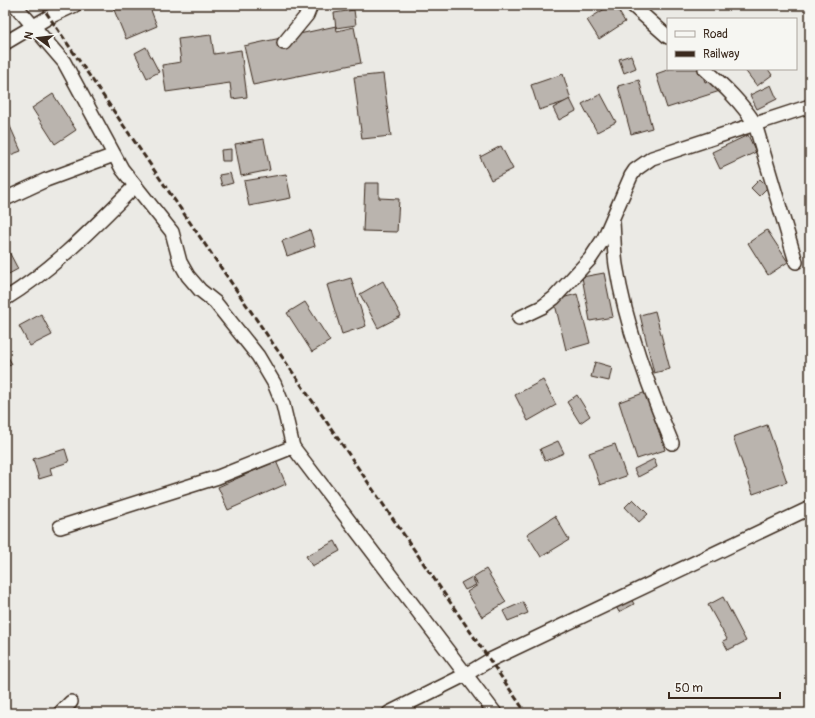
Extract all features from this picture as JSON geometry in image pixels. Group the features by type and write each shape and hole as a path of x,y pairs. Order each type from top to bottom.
{"street":[{"path":"15,5 64,62 90,107 114,155 135,186 172,232 180,262 188,276 200,290 215,302 262,363 274,383 283,405 293,447 495,713"},
{"path":"5,43 75,5"},
{"path":"284,43 307,14 311,5"},
{"path":"632,5 667,36"},
{"path":"706,70 723,85 746,110 755,124 796,262"},
{"path":"519,318 542,307 554,298 590,259 613,221 623,191 631,176 636,170 652,158 810,106"},
{"path":"5,199 46,180 114,155"},
{"path":"5,299 29,284 81,240 135,186"},
{"path":"613,221 616,264 634,343 672,443"},
{"path":"60,527 218,477 293,447"},
{"path":"389,713 465,675 490,660 810,508"},
{"path":"60,713 71,702"}],"building":[{"path":"112,5 149,5 157,26 126,39"},
{"path":"211,5 233,5 211,7"},
{"path":"611,5 615,5 625,22 599,39 587,20"},
{"path":"354,10 356,25 336,28 334,13"},
{"path":"336,26 337,31 354,27 361,63 253,85 244,46"},
{"path":"211,35 214,54 241,50 247,97 232,99 230,83 166,92 162,65 181,62 178,39"},
{"path":"146,47 159,72 147,78 135,53"},
{"path":"631,55 636,68 624,73 619,59"},
{"path":"667,70 701,70 705,82 716,78 720,91 667,108 656,74"},
{"path":"745,70 769,70 772,75 757,86"},
{"path":"383,74 391,136 362,139 354,77"},
{"path":"563,74 571,100 539,110 531,85"},
{"path":"639,80 652,128 631,134 618,86"},
{"path":"771,85 777,99 757,109 750,95"},
{"path":"53,94 76,130 55,144 32,108"},
{"path":"601,94 616,122 597,132 582,104"},
{"path":"570,99 576,111 559,120 553,108"},
{"path":"5,115 21,151 5,157"},
{"path":"748,135 756,152 720,169 712,152"},
{"path":"264,139 270,170 241,176 235,144"},
{"path":"501,146 513,169 491,180 480,157"},
{"path":"231,149 231,161 222,161 221,150"},
{"path":"230,173 233,183 222,186 219,175"},
{"path":"286,174 291,198 249,206 244,181"},
{"path":"760,179 768,187 759,196 751,188"},
{"path":"365,183 379,183 379,198 399,199 397,232 363,231"},
{"path":"310,230 315,246 287,256 282,241"},
{"path":"767,230 788,262 768,275 748,243"},
{"path":"7,248 18,269 5,276 5,249"},
{"path":"604,273 613,317 590,321 582,277"},
{"path":"351,278 366,326 342,334 327,285"},
{"path":"383,281 401,316 378,328 360,294"},
{"path":"577,294 590,343 566,350 554,300"},
{"path":"305,302 330,341 312,352 287,313"},
{"path":"655,311 670,369 654,373 640,315"},
{"path":"41,314 52,335 30,346 19,326"},
{"path":"5,352 12,364 5,368"},
{"path":"595,362 612,367 609,381 591,377"},
{"path":"543,380 556,405 528,421 515,395"},
{"path":"646,392 665,450 637,459 619,402"},
{"path":"577,395 590,416 580,423 567,402"},
{"path":"767,425 787,482 753,494 733,437"},
{"path":"558,441 564,453 545,461 540,449"},
{"path":"615,444 626,476 600,485 589,453"},
{"path":"65,449 69,462 50,468 52,475 39,479 33,459"},
{"path":"654,459 657,467 638,477 634,469"},
{"path":"276,461 286,484 228,510 218,487"},
{"path":"633,499 648,514 639,522 625,507"},
{"path":"555,516 569,540 541,557 527,534"},
{"path":"335,541 340,551 312,566 306,556"},
{"path":"486,569 506,602 482,617 467,592 478,585 473,577"},
{"path":"472,577 476,585 465,590 461,583"},
{"path":"629,595 634,604 619,612 614,603"},
{"path":"723,597 746,641 728,650 723,641 727,639 708,605"},
{"path":"523,602 528,613 508,621 503,611"}],"railway":[{"path":"41,5 526,713"}]}
